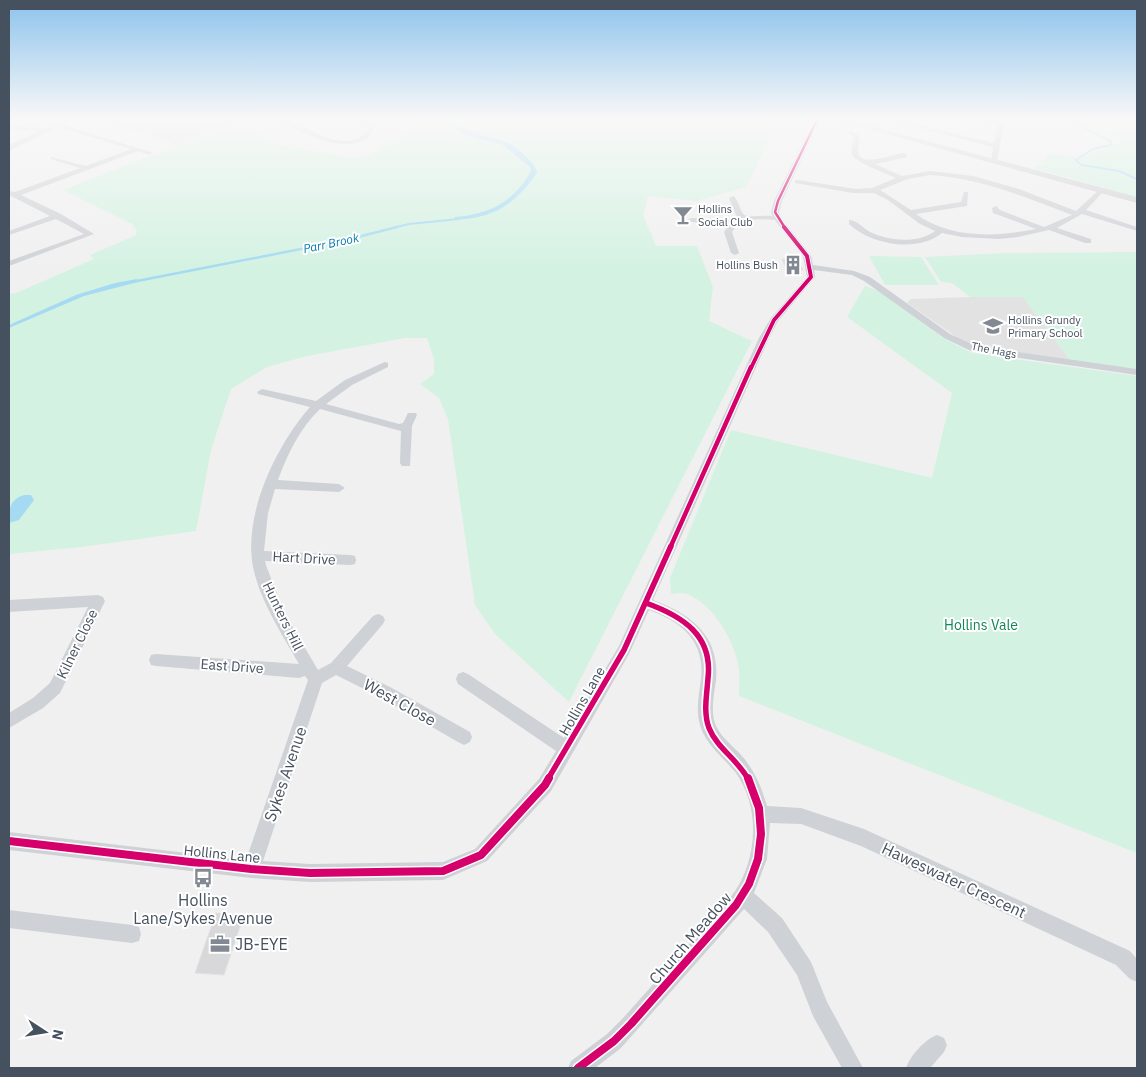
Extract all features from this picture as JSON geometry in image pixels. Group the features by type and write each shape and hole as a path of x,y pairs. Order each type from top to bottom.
{"street":[{"path":"12,193 78,170"},
{"path":"793,170 778,201 775,212 777,218 804,250 811,267"},
{"path":"882,170 903,179"},
{"path":"1028,170 1137,200"},
{"path":"796,182 840,185 864,192 910,176 939,175 966,178 1016,191 1137,229"},
{"path":"874,190 909,213 941,230 989,236 1014,235 1065,222 1079,212 1102,190"},
{"path":"9,264 90,234 12,193"},
{"path":"909,213 969,205 966,193"},
{"path":"733,198 740,215 747,219"},
{"path":"996,208 996,211 1088,241"},
{"path":"11,233 58,216"},
{"path":"736,253 728,232 731,227 738,222 754,217 777,218"},
{"path":"691,220 738,222"},
{"path":"852,222 858,230 866,234 905,241 929,239 941,230"},
{"name":"The Hags","path":"811,267 854,272 867,279 947,336 974,349 1137,372"},
{"name":"Hollins Lane","path":"9,841 251,869 310,873 444,872 481,855 545,785 624,650 764,338 774,320 811,276 811,267"},
{"name":"Hunters Hill","path":"312,673 268,591 258,556 262,517 270,484 288,447 304,421 318,404 342,386 385,365"},
{"path":"262,392 318,404 398,428 407,426"},
{"path":"406,463 407,426 412,415"},
{"path":"270,484 339,488"},
{"name":"Hart Drive","path":"258,556 350,560"},
{"name":"Kilner Close","path":"9,606 98,601 55,688 38,703 9,721"},
{"name":"Church Meadow","path":"578,1068 614,1041 631,1024 743,895 755,867 761,844 760,814 749,780 715,738 707,724 704,698 709,672 708,657 704,643 693,628 677,615 646,603"},
{"path":"312,673 336,668 378,620"},
{"name":"East Drive","path":"156,660 312,673"},
{"name":"West Close","path":"336,668 385,692 464,737"},
{"name":"Sykes Avenue","path":"251,869 314,690 312,673"},
{"path":"463,679 567,750"},
{"name":"Haweswater Crescent","path":"760,814 801,816 864,838 1123,958 1137,972"},
{"path":"743,895 775,925 804,968 820,1009 852,1068"},
{"path":"9,919 132,934"},
{"path":"916,1068 937,1045"}],"shaded area":[{"name":"Hollins Grundy Primary School","path":"1023,297 1070,360 976,346 958,338 907,303 911,299"}],"green space":[{"path":"113,170 754,170 746,187 696,201 648,196 643,215 656,246 697,246 713,287 709,321 752,341 569,702 495,634 475,605 448,419 439,398 420,384 434,374 434,359 427,338 405,338 307,356 267,367 231,389 211,450 196,531 82,547 9,554 9,294 16,293 94,259 90,255 136,235 137,231 132,224 63,190"},
{"path":"1041,170 1108,170 1118,172 1137,180 1137,197"},
{"path":"1113,170 1137,170 1137,178 1125,173"},
{"path":"1137,252 1137,369 1070,360 1023,297 970,297 952,283 941,282 925,257 1007,253"},
{"path":"869,256 921,257 939,285 885,285"},
{"name":"Hollins Vale","path":"865,286 881,292 943,338 972,353 1137,376 1137,853 739,696 737,658 721,625 706,606 697,599 685,593 671,594 670,578 731,430 932,478 952,393 847,317"}],"water":[{"path":"536,170 537,173 529,184 502,208 481,216 454,220 455,217 479,213 499,204 517,191 531,171"},
{"path":"137,279 138,282 84,296 9,328 9,325 76,295 115,283"},
{"path":"24,495 31,495 34,500 19,520 9,523 9,513 13,502"}],"building":[{"name":"Hollins Bush","path":"782,259 798,259 803,270 787,271"},
{"name":"JB-EYE","path":"216,913 244,915 224,975 195,973"}],"waterway":[{"path":"1114,170 1137,179"},
{"name":"Parr Brook","path":"392,228 409,224 459,219"},
{"name":"Parr Brook","path":"132,282 342,241 397,227"}],"cycle path":[{"path":"9,841 251,869 310,873 443,871 481,855 545,785 624,650 764,338 774,320 811,277 807,256 777,218 775,212 778,201 793,170"},
{"path":"578,1068 614,1041 631,1024 736,905 754,872 760,847 761,821 756,796 743,769 712,734 707,721 706,702 709,659 705,647 699,636 681,619 646,603"}],"place":[{"name":"Hollins Social Club","path":"683,215"},
{"name":"Hollins Bush","path":"793,265"},
{"name":"Hollins Grundy Primary School","path":"993,326"},
{"name":"Hollins Lane/Sykes Avenue","path":"203,878"},
{"name":"JB-EYE","path":"220,944"}]}
